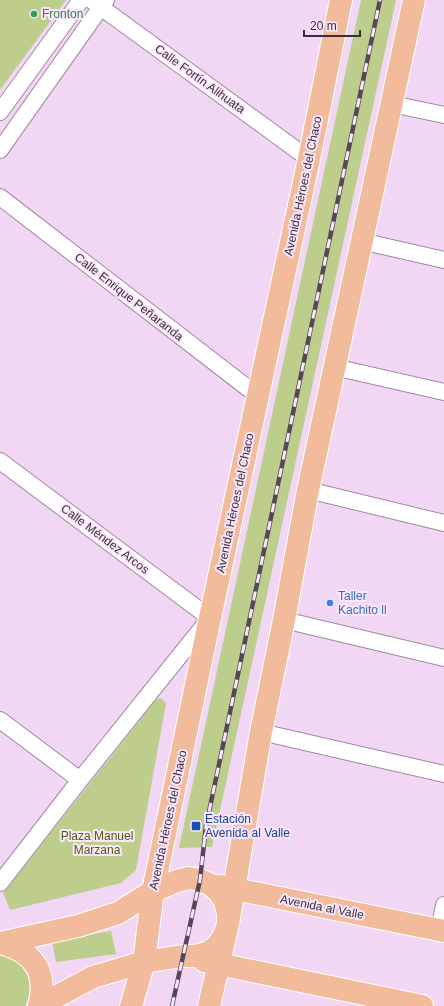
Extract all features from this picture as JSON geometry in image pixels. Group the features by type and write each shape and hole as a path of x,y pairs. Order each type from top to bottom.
{"main road":[{"name":"Avenida Héroes del Chaco","path":"132,1006 144,962 150,916 160,889 210,618 309,159 341,0"},
{"path":"209,1006 228,924 261,732 284,620 308,490 414,0"},
{"path":"0,943 78,926 118,913 177,880 189,878 200,880 211,885 219,892 225,902 228,912 228,924 224,936 217,946 207,953 195,956 182,956 144,962 93,977 39,1006"},
{"name":"Avenida al Valle","path":"200,880 234,889 441,930"},
{"path":"150,916 151,927 162,946 182,956 218,965 422,1006"},
{"path":"0,943 15,947 27,954 36,965 41,978 42,993 39,1006"}],"street":[{"path":"0,112 80,0"},
{"path":"0,150 100,2"},
{"name":"Calle Fortín Alihuata","path":"100,2 309,159"},
{"path":"392,104 444,115"},
{"name":"Calle Enrique Peñaranda","path":"0,198 258,396"},
{"path":"361,241 444,260"},
{"path":"334,367 444,392"},
{"name":"Calle Méndez Arcos","path":"0,461 210,618"},
{"path":"308,490 444,523"},
{"path":"0,883 80,780 210,618"},
{"path":"284,620 444,658"},
{"path":"0,720 80,780"},
{"path":"261,732 444,774"},
{"path":"441,930 444,905"}],"green space":[{"path":"0,0 66,0 0,90"},
{"path":"361,0 396,0 212,847 179,848"},
{"name":"Plaza Manuel Marzana","path":"161,698 166,703 136,870 121,883 10,910 3,893 156,700"},
{"path":"111,931 116,954 56,962 52,941"},
{"path":"0,956 9,958 16,962 22,967 26,974 29,981 30,990 25,1006 0,1006"}],"railway":[{"path":"172,1006 200,880 206,826 380,0"}],"place":[{"name":"Fronton","path":"34,14"},
{"name":"Taller Kachito ll","path":"330,603"},
{"name":"Estación Avenida al Valle","path":"196,826"}]}
